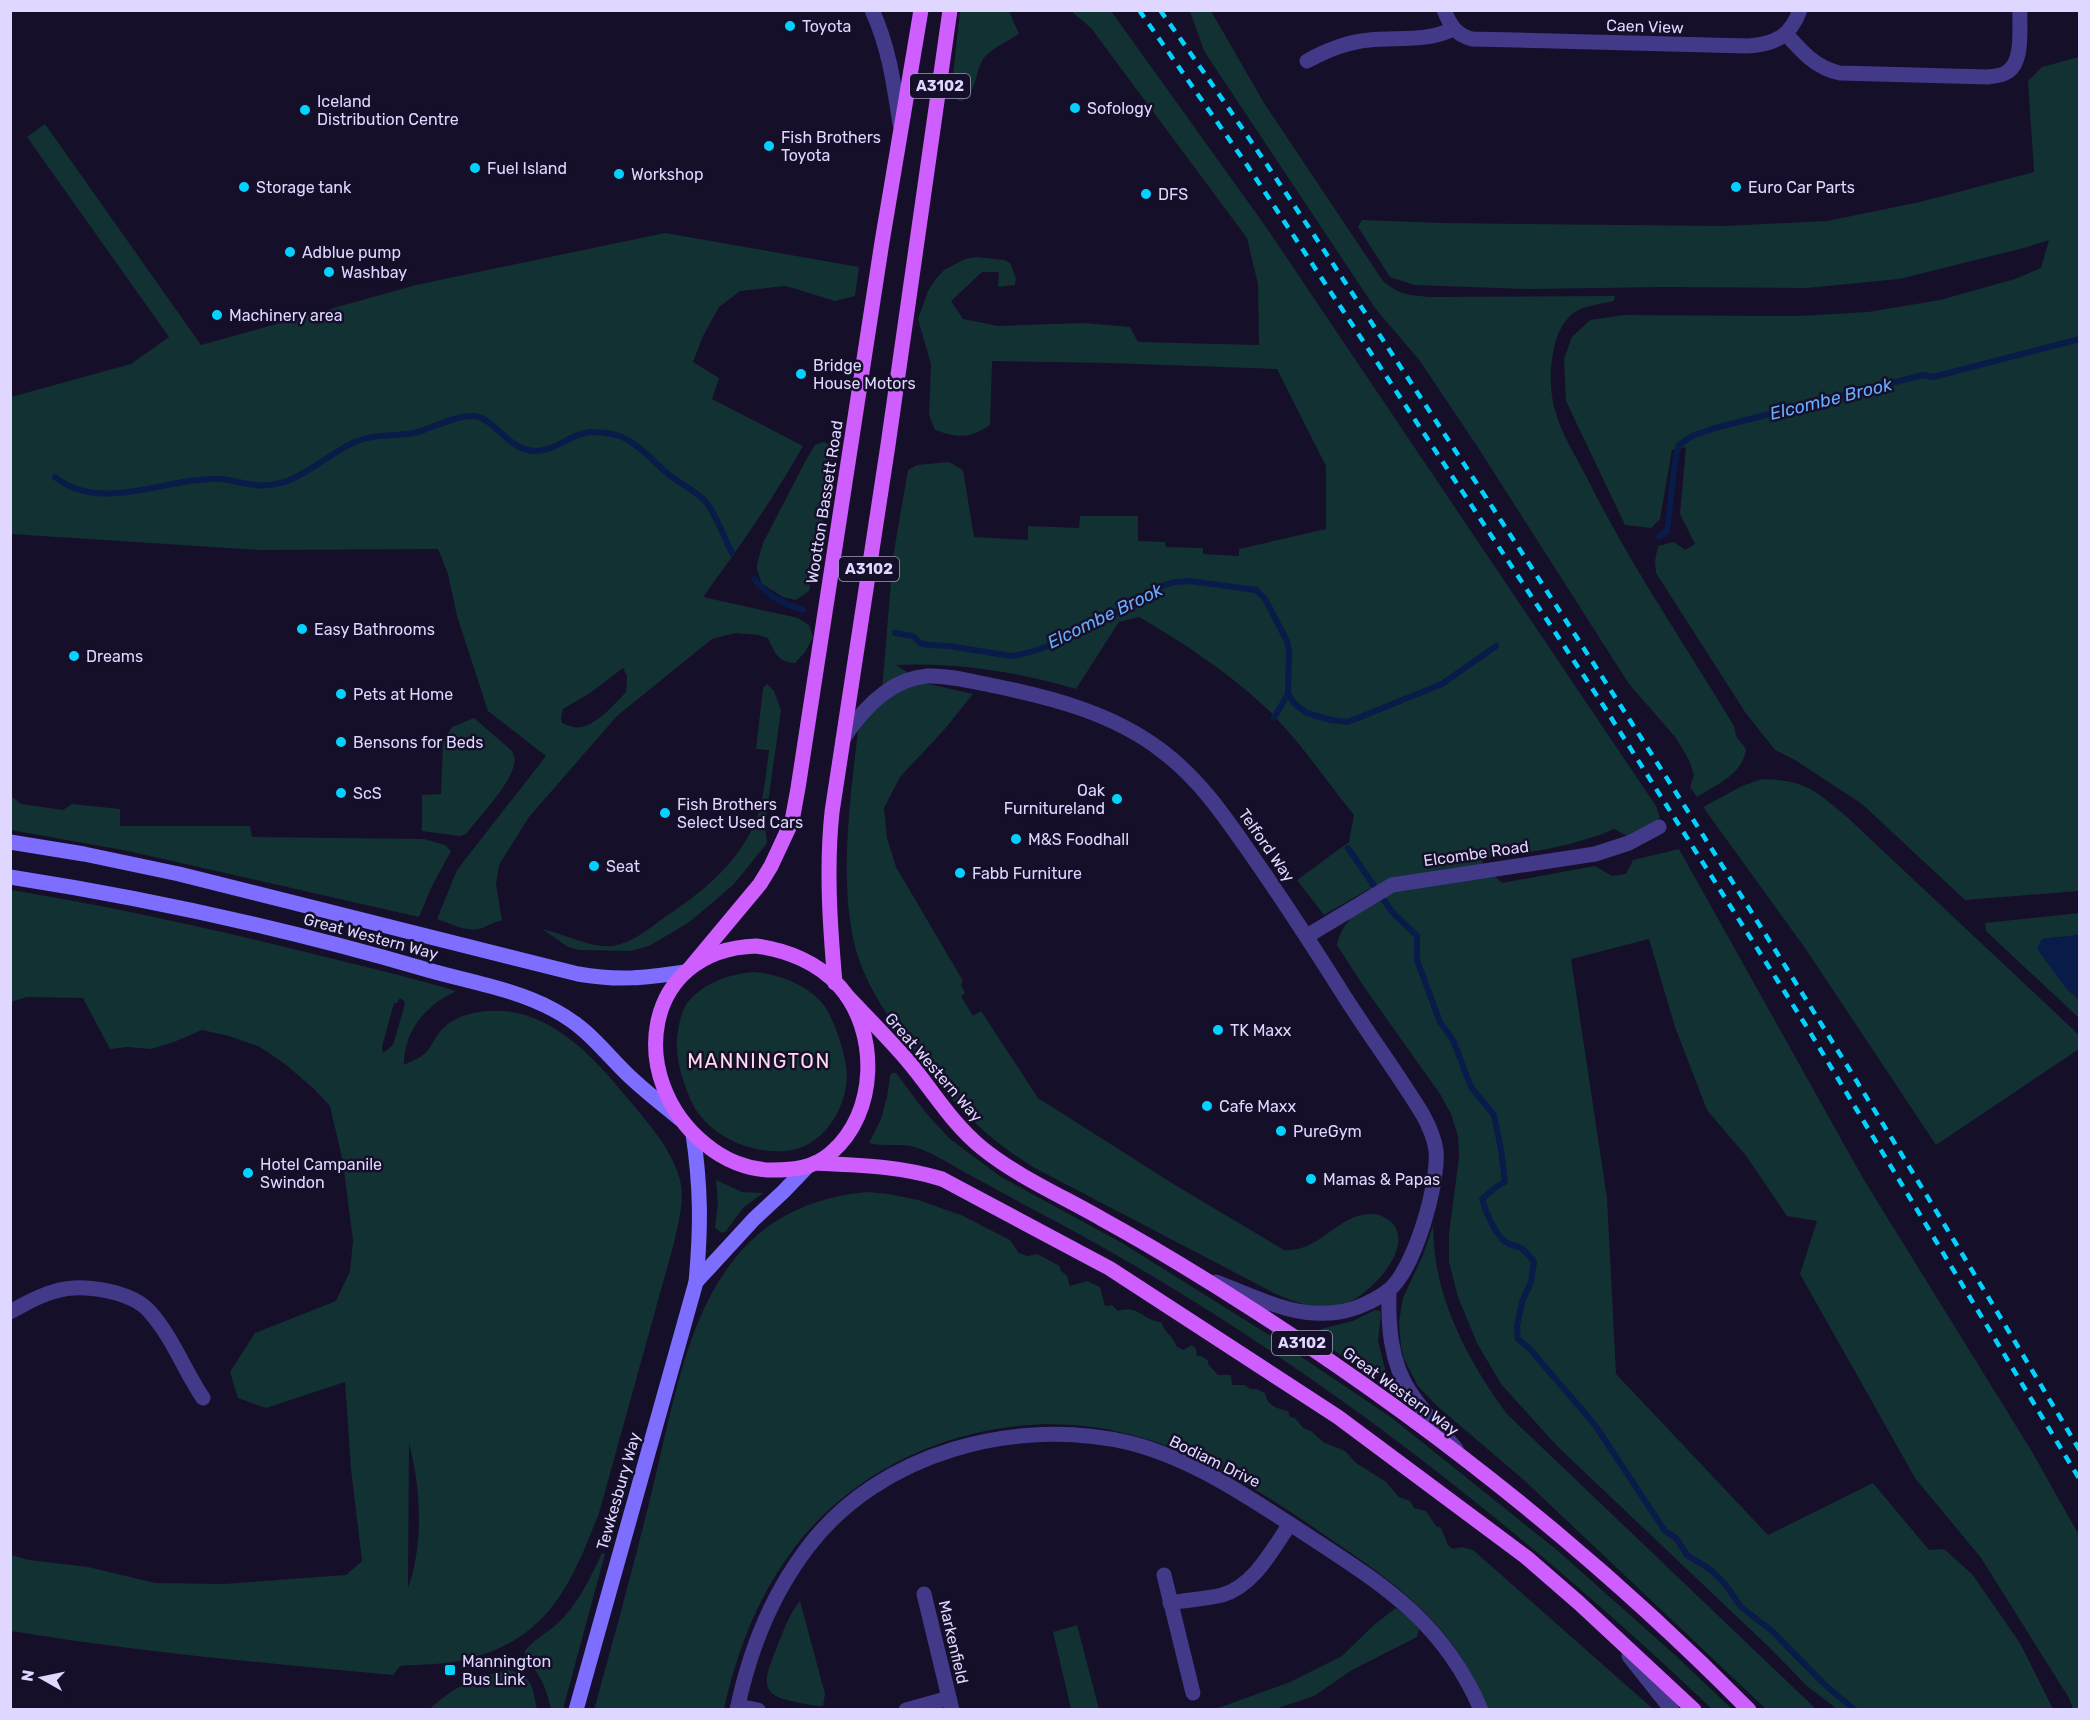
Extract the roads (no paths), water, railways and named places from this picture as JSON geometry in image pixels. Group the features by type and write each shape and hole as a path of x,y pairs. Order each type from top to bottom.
{"main road":[{"name":"Wootton Bassett Road","path":"687,970 760,884 783,843 792,821 900,127 921,10"},
{"name":"A3102","path":"836,982 830,925 828,871 832,812 888,445 950,10"},
{"name":"Great Western Way","path":"10,842 105,858 168,872 578,974 626,979 687,970"},
{"name":"Great Western Way","path":"10,877 190,910 307,936 519,995 554,1010 582,1027 626,1073 680,1119"},
{"path":"756,946 781,951 804,960 819,968 836,982 858,1016 866,1046 866,1090 856,1120 836,1148 811,1165 783,1170 750,1167 723,1157 693,1134 680,1119 671,1106 658,1072 656,1041 663,1006 671,990 687,970 710,955 723,950 756,946"},
{"name":"Great Western Way","path":"847,996 907,1060 950,1116 984,1149 1015,1170 1127,1232 1197,1275 1296,1338 1371,1390 1467,1462 1594,1566 1693,1655 1749,1710"},
{"name":"Tewkesbury Way","path":"576,1710 696,1282 701,1196 693,1134"},
{"name":"A3102","path":"811,1165 890,1167 942,1179 1109,1268 1347,1423 1511,1546 1609,1631 1694,1710"},
{"name":"Tewkesbury Way","path":"696,1282 754,1220 811,1165"}],"street":[{"path":"872,10 890,61 900,127"},
{"path":"1307,61 1331,49 1356,42 1440,36 1453,29 1444,10"},
{"path":"1800,10 1786,34 1816,64 1828,70 1840,73 1988,77 2008,72 2014,65 2018,54 2020,10"},
{"name":"Caen View","path":"1453,29 1460,35 1472,39 1677,45 1765,45 1786,34"},
{"name":"Telford Way","path":"842,740 863,712 878,697 891,688 929,676 976,682 1051,698 1080,708 1136,733 1163,751 1206,792 1307,936 1423,1115 1433,1139 1436,1160 1425,1217 1412,1256 1389,1290 1347,1311 1305,1314 1197,1275"},
{"name":"Elcombe Road","path":"1307,936 1378,892 1408,881 1594,854 1629,843 1659,827"},
{"path":"10,1312 36,1298 58,1290 85,1288 109,1291 136,1301 149,1311 173,1343 190,1378 203,1398"},
{"path":"1389,1290 1390,1332 1399,1371 1410,1392 1467,1462"},
{"name":"Bodiam Drive","path":"738,1708 762,1627 780,1590 808,1547 840,1513 879,1484 906,1468 957,1447 1007,1436 1031,1435 1079,1436 1131,1444 1187,1464 1221,1481 1290,1524 1404,1603 1442,1641 1469,1682 1481,1710"},
{"path":"1170,1603 1223,1595 1238,1588 1262,1564 1290,1524"},
{"path":"1164,1575 1193,1693"},
{"name":"Markenfield","path":"906,1710 950,1704 924,1594"},
{"path":"1609,1631 1672,1710"},
{"path":"584,1710 585,1678"},
{"path":"738,1708 758,1710"}],"water":[{"path":"2080,935 2079,1000 2066,988 2037,949 2042,939"}],"waterway":[{"name":"Elcombe Brook","path":"1659,537 1667,531 1679,445 1692,436 1715,428 1923,375 1933,377 2080,339"},
{"name":"Elcombe Brook","path":"55,477 72,487 110,494 209,479 273,485 293,479 346,446 363,439 418,432 453,419 474,416 489,422 517,446 526,450 543,450 577,435 591,432 618,435 632,442 668,474 705,501 732,553"},
{"name":"Elcombe Brook","path":"754,579 776,599 803,610"},
{"name":"Elcombe Brook","path":"895,633 913,636 920,643 929,645 1011,656 1030,652 1068,638 1160,587 1174,582 1190,581 1256,590 1265,599 1287,641 1288,694 1295,704 1307,713 1348,722 1442,684 1496,646"},
{"path":"1274,718 1288,694"},
{"path":"1348,848 1392,912 1417,936 1417,960 1440,1022 1453,1040 1471,1087 1494,1115 1505,1182 1482,1199 1500,1237 1506,1243 1519,1247 1534,1262 1531,1282 1522,1302 1517,1326 1518,1339 1529,1348 1595,1425 1665,1531 1676,1538 1687,1555 1711,1570 1725,1584 1741,1607 1772,1631 1825,1685 1855,1710"}],"railway":[{"path":"1139,10 1245,162 1603,705 1805,1024 2080,1480"},
{"path":"1160,10 1325,252 1638,732 1862,1090 2080,1451"}],"place":[{"name":"Toyota","path":"790,26"},
{"name":"Sofology","path":"1075,108"},
{"name":"Iceland Distribution Centre","path":"305,110"},
{"name":"Fish Brothers Toyota","path":"769,146"},
{"name":"Fuel Island","path":"475,168"},
{"name":"Workshop","path":"619,174"},
{"name":"Storage tank","path":"244,187"},
{"name":"Euro Car Parts","path":"1736,187"},
{"name":"DFS","path":"1146,194"},
{"name":"Adblue pump","path":"290,252"},
{"name":"Washbay","path":"329,272"},
{"name":"Machinery area","path":"217,315"},
{"name":"Bridge House Motors","path":"801,374"},
{"name":"Easy Bathrooms","path":"302,629"},
{"name":"Dreams","path":"74,656"},
{"name":"Pets at Home","path":"341,694"},
{"name":"Bensons for Beds","path":"341,742"},
{"name":"ScS","path":"341,793"},
{"name":"Oak Furnitureland","path":"1117,799"},
{"name":"Fish Brothers Select Used Cars","path":"665,813"},
{"name":"M&S Foodhall","path":"1016,839"},
{"name":"Seat","path":"594,866"},
{"name":"Fabb Furniture","path":"960,873"},
{"name":"TK Maxx","path":"1218,1030"},
{"name":"Cafe Maxx","path":"1207,1106"},
{"name":"PureGym","path":"1281,1131"},
{"name":"Hotel Campanile Swindon","path":"248,1173"},
{"name":"Mamas & Papas","path":"1311,1179"},
{"name":"Mannington Bus Link","path":"450,1670"}],"district":[{"name":"MANNINGTON","path":"759,1061"}]}
